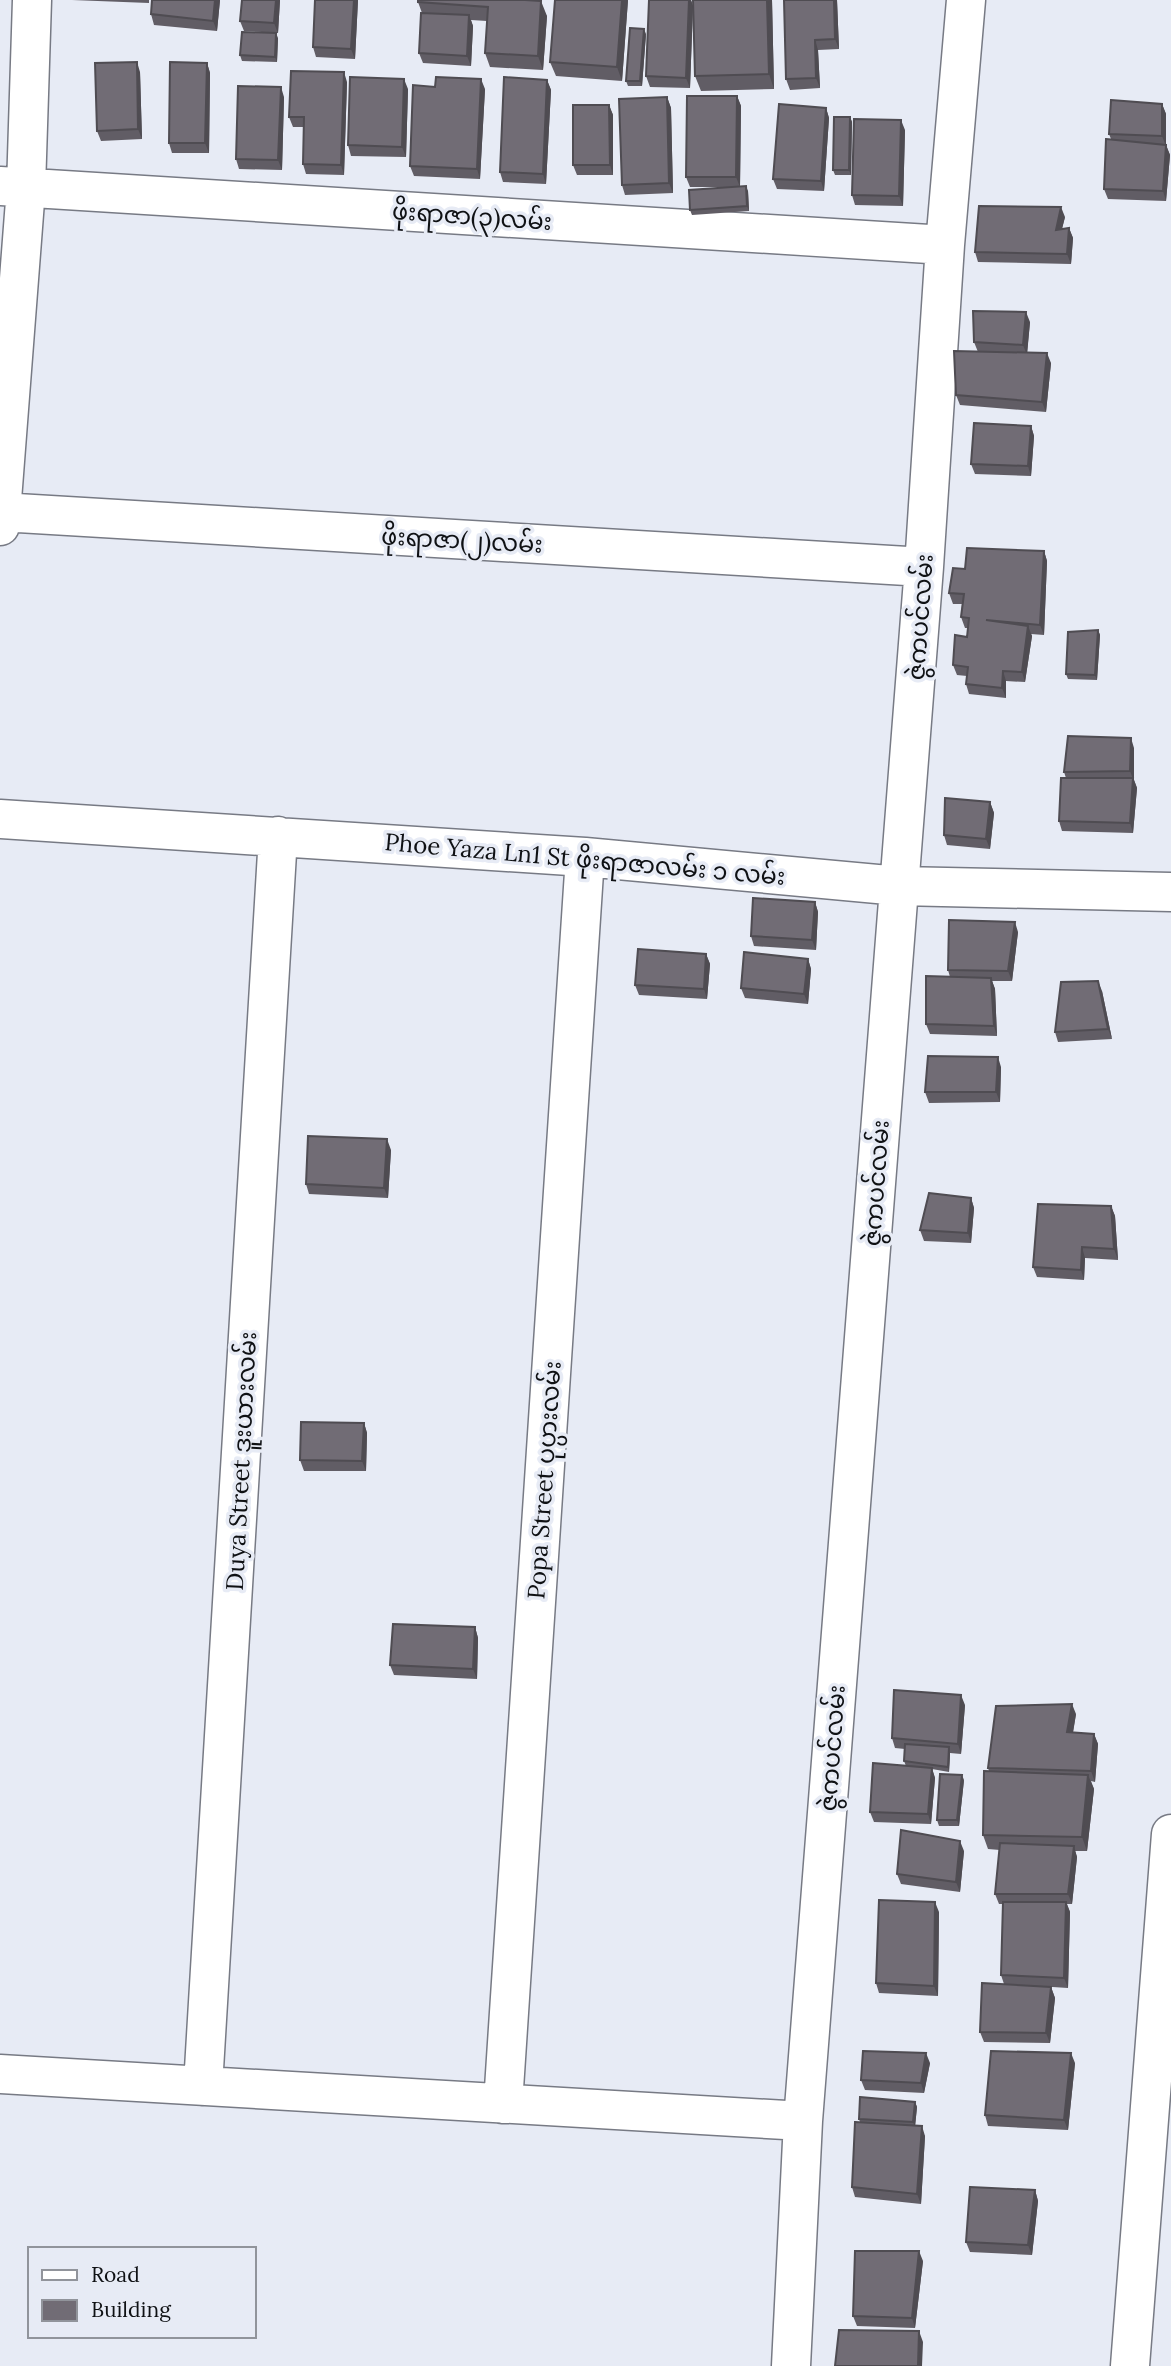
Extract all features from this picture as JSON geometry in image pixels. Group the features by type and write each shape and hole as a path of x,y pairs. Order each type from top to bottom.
{"street":[{"path":"0,517 13,187 32,0"},
{"name":"ဇွဲကပင်လမ်း","path":"791,2366 803,2121 924,568 945,245 966,0"},
{"name":"ဖိုးရာဇာ(၃)လမ်း","path":"13,187 945,245"},
{"name":"ဖိုးရာဇာ(၂)လမ်း","path":"0,517 924,568"},
{"name":"Phoe Yaza Ln1 St ဖိုးရာဇာလမ်း ၁ လမ်း","path":"0,819 585,857 899,886 1171,892"},
{"name":"Duya Street ဒူးယားလမ်း","path":"203,2086 278,836"},
{"name":"Popa Street ပုပ္ပားလမ်း","path":"503,2104 585,857"},
{"path":"1130,2366 1171,1834"},
{"path":"0,2074 803,2121"}],"building":[{"path":"152,0 215,0 213,21 151,14"},
{"path":"242,0 276,0 274,23 240,21"},
{"path":"315,0 354,0 351,49 313,47"},
{"path":"418,0 541,1 538,56 485,53 488,7"},
{"path":"555,0 622,0 617,67 550,62"},
{"path":"649,0 689,0 686,78 646,76"},
{"path":"693,0 767,0 769,74 695,76"},
{"path":"784,0 834,0 835,39 815,40 816,78 786,79"},
{"path":"421,13 469,15 467,56 419,53"},
{"path":"630,28 644,29 640,81 626,81"},
{"path":"242,32 276,33 275,57 240,55"},
{"path":"137,62 138,129 97,131 95,63"},
{"path":"170,62 207,63 205,143 169,143"},
{"path":"291,71 344,72 341,165 303,164 304,117 289,117"},
{"path":"350,77 404,79 402,147 348,145"},
{"path":"436,77 481,79 477,169 410,166 413,85 435,87"},
{"path":"504,77 547,80 543,174 500,172"},
{"path":"238,86 281,87 278,160 236,159"},
{"path":"687,96 737,96 736,177 686,177"},
{"path":"667,97 669,183 622,185 619,99"},
{"path":"1111,100 1162,104 1162,136 1109,134"},
{"path":"779,104 826,108 821,181 773,179"},
{"path":"573,105 609,105 610,165 573,165"},
{"path":"834,117 850,117 849,170 833,170"},
{"path":"854,119 901,120 899,196 852,195"},
{"path":"1106,139 1166,145 1163,191 1104,189"},
{"path":"746,186 747,206 690,210 689,190"},
{"path":"979,206 1061,207 1056,230 1069,228 1067,254 975,252"},
{"path":"973,311 1026,312 1023,345 974,342"},
{"path":"954,351 1047,353 1042,402 956,395"},
{"path":"974,423 1031,426 1028,466 971,464"},
{"path":"967,548 1044,551 1040,625 986,620 1028,626 1022,672 1003,671 1002,688 966,684 968,667 953,665 955,635 967,637 969,618 961,617 964,594 949,593 953,568 965,569"},
{"path":"1098,630 1095,675 1066,674 1068,632"},
{"path":"1068,736 1131,738 1130,771 1064,772"},
{"path":"1061,778 1133,778 1130,823 1059,821"},
{"path":"945,798 990,802 986,839 944,835"},
{"path":"753,898 815,902 812,940 751,936"},
{"path":"949,920 1015,922 1008,971 948,970"},
{"path":"638,949 706,954 704,989 635,985"},
{"path":"744,952 808,959 804,994 741,988"},
{"path":"926,976 991,978 994,1026 926,1024"},
{"path":"1098,981 1108,1029 1055,1032 1061,982"},
{"path":"928,1056 998,1057 996,1092 925,1092"},
{"path":"308,1136 387,1139 384,1188 306,1184"},
{"path":"929,1193 971,1198 968,1233 920,1230"},
{"path":"1038,1204 1111,1206 1114,1249 1082,1247 1081,1270 1033,1267"},
{"path":"301,1422 364,1423 362,1461 300,1460"},
{"path":"393,1624 475,1627 473,1669 390,1665"},
{"path":"894,1690 961,1695 958,1744 892,1738"},
{"path":"1072,1704 1067,1732 1094,1734 1091,1771 988,1768 996,1706"},
{"path":"905,1744 949,1747 948,1767 904,1761"},
{"path":"873,1763 932,1768 928,1814 870,1812"},
{"path":"984,1771 1088,1775 1082,1837 983,1835"},
{"path":"940,1774 962,1775 957,1820 937,1820"},
{"path":"901,1830 960,1841 956,1882 897,1874"},
{"path":"1000,1843 1074,1846 1068,1894 995,1894"},
{"path":"879,1900 935,1902 934,1986 876,1983"},
{"path":"1003,1902 1066,1902 1064,1978 1001,1975"},
{"path":"982,1983 1051,1987 1046,2033 980,2032"},
{"path":"863,2051 926,2053 921,2083 861,2080"},
{"path":"991,2051 1071,2053 1064,2120 985,2115"},
{"path":"860,2097 915,2102 913,2122 859,2119"},
{"path":"855,2122 922,2126 917,2194 852,2187"},
{"path":"970,2187 1035,2190 1028,2245 966,2242"},
{"path":"855,2251 919,2251 912,2318 853,2316"},
{"path":"839,2330 919,2331 918,2366 835,2366"}]}
